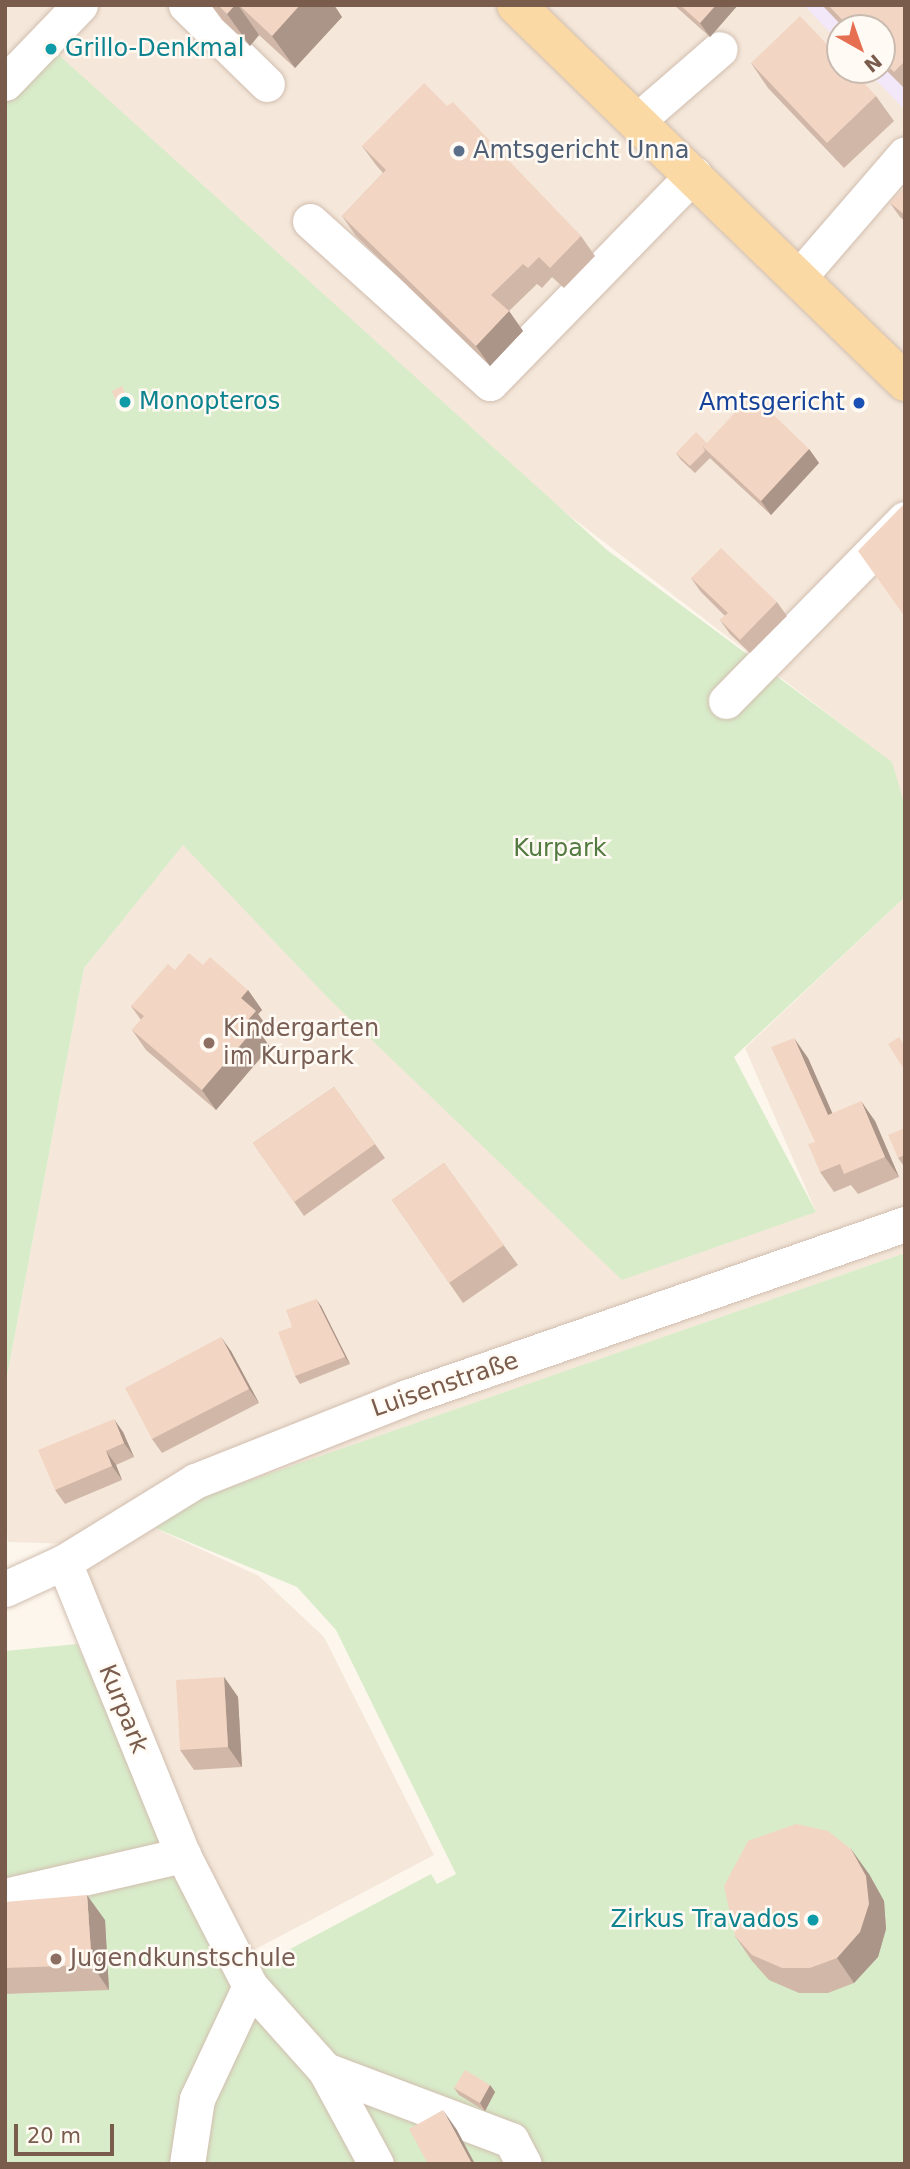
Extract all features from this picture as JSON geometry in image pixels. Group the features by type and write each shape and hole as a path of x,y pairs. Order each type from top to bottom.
{"main road":[{"path":"516,5 694,174 905,382"}],"street":[{"path":"5,83 80,5"},
{"path":"187,5 267,84"},
{"path":"638,120 720,49"},
{"path":"799,277 905,154"},
{"path":"310,221 490,383 694,174"},
{"path":"726,701 905,519"},
{"name":"Luisenstraße","path":"5,1588 64,1562 195,1481 407,1397 905,1224"},
{"name":"Kurpark","path":"64,1562 183,1855 247,1976 325,2070"},
{"path":"5,1896 183,1855"},
{"path":"182,2163 218,2045 247,1976"},
{"path":"325,2070 376,2164"},
{"path":"325,2070 511,2140 524,2164"}],"shaded area":[{"path":"5,5 905,5 905,806 891,762 5,83"},
{"path":"804,5 905,5 905,110 880,84 896,84 896,14 826,14 826,28"},
{"path":"183,844 816,1212 745,1048 905,897 905,1253 137,1520 259,1576 324,1637 434,1855 254,1950 193,1843 76,1544 8,1542 5,1510 5,1387 84,968"}],"green space":[{"name":"Kurpark","path":"41,39 607,550 892,762 905,806 905,897 734,1057 816,1212 622,1280 329,999 183,845 84,968 5,1387 5,83"},
{"path":"905,1253 905,2164 5,2164 5,1651 77,1644 170,1852 258,1975 264,1972 260,1965 431,1874 437,1884 456,1874 336,1630 297,1587 136,1520"}],"building":[{"path":"218,5 235,5 227,14"},
{"path":"239,5 300,5 272,36"},
{"path":"680,5 716,5 700,23"},
{"path":"828,5 905,5 905,61 896,70 896,14 837,14"},
{"path":"800,16 826,43 826,84 865,84 876,96 827,143 751,63"},
{"path":"424,83 447,106 453,102 581,236 550,268 539,257 528,268 523,264 491,295 509,311 476,346 342,216 386,170 362,146"},
{"path":"905,188 905,215 890,203"},
{"path":"122,386 127,397 116,401 112,391"},
{"path":"752,394 809,449 761,501 703,447"},
{"path":"696,432 707,443 703,447 705,451 690,466 676,453"},
{"path":"905,503 905,617 858,551"},
{"path":"721,548 777,602 740,640 720,620 728,613 691,578"},
{"name":"Kindergarten im Kurpark","path":"189,953 203,965 210,957 248,990 241,998 256,1011 248,1020 256,1027 202,1090 132,1030 144,1016 131,1006 168,964 175,970"},
{"path":"899,1037 905,1046 905,1071 888,1044"},
{"path":"794,1038 828,1115 861,1101 885,1157 844,1174 840,1164 820,1172 808,1144 815,1142 771,1047"},
{"path":"334,1087 375,1144 294,1202 253,1143"},
{"path":"905,1128 905,1155 898,1158 888,1135"},
{"path":"444,1163 504,1245 449,1283 392,1200"},
{"path":"316,1299 345,1357 295,1376 278,1332 292,1327 286,1310"},
{"path":"221,1337 249,1389 152,1439 125,1388"},
{"path":"114,1419 124,1443 106,1451 112,1466 55,1490 38,1450"},
{"path":"224,1677 228,1747 180,1750 176,1680"},
{"name":"Zirkus Travados","path":"796,1824 828,1831 851,1849 866,1876 869,1904 860,1932 837,1958 810,1968 782,1968 752,1955 735,1936 724,1886 748,1841"},
{"path":"87,1895 92,1965 5,1968 5,1902"},
{"path":"465,2070 490,2085 480,2103 454,2088"},
{"path":"443,2110 472,2164 428,2164 409,2129"}],"place":[{"name":"Grillo-Denkmal","path":"51,49"},
{"name":"Amtsgericht Unna","path":"459,151"},
{"name":"Monopteros","path":"125,402"},
{"name":"Amtsgericht","path":"859,403"},
{"name":"Kindergarten im Kurpark","path":"209,1043"},
{"name":"Zirkus Travados","path":"813,1920"},
{"name":"Jugendkunstschule","path":"56,1959"}]}
